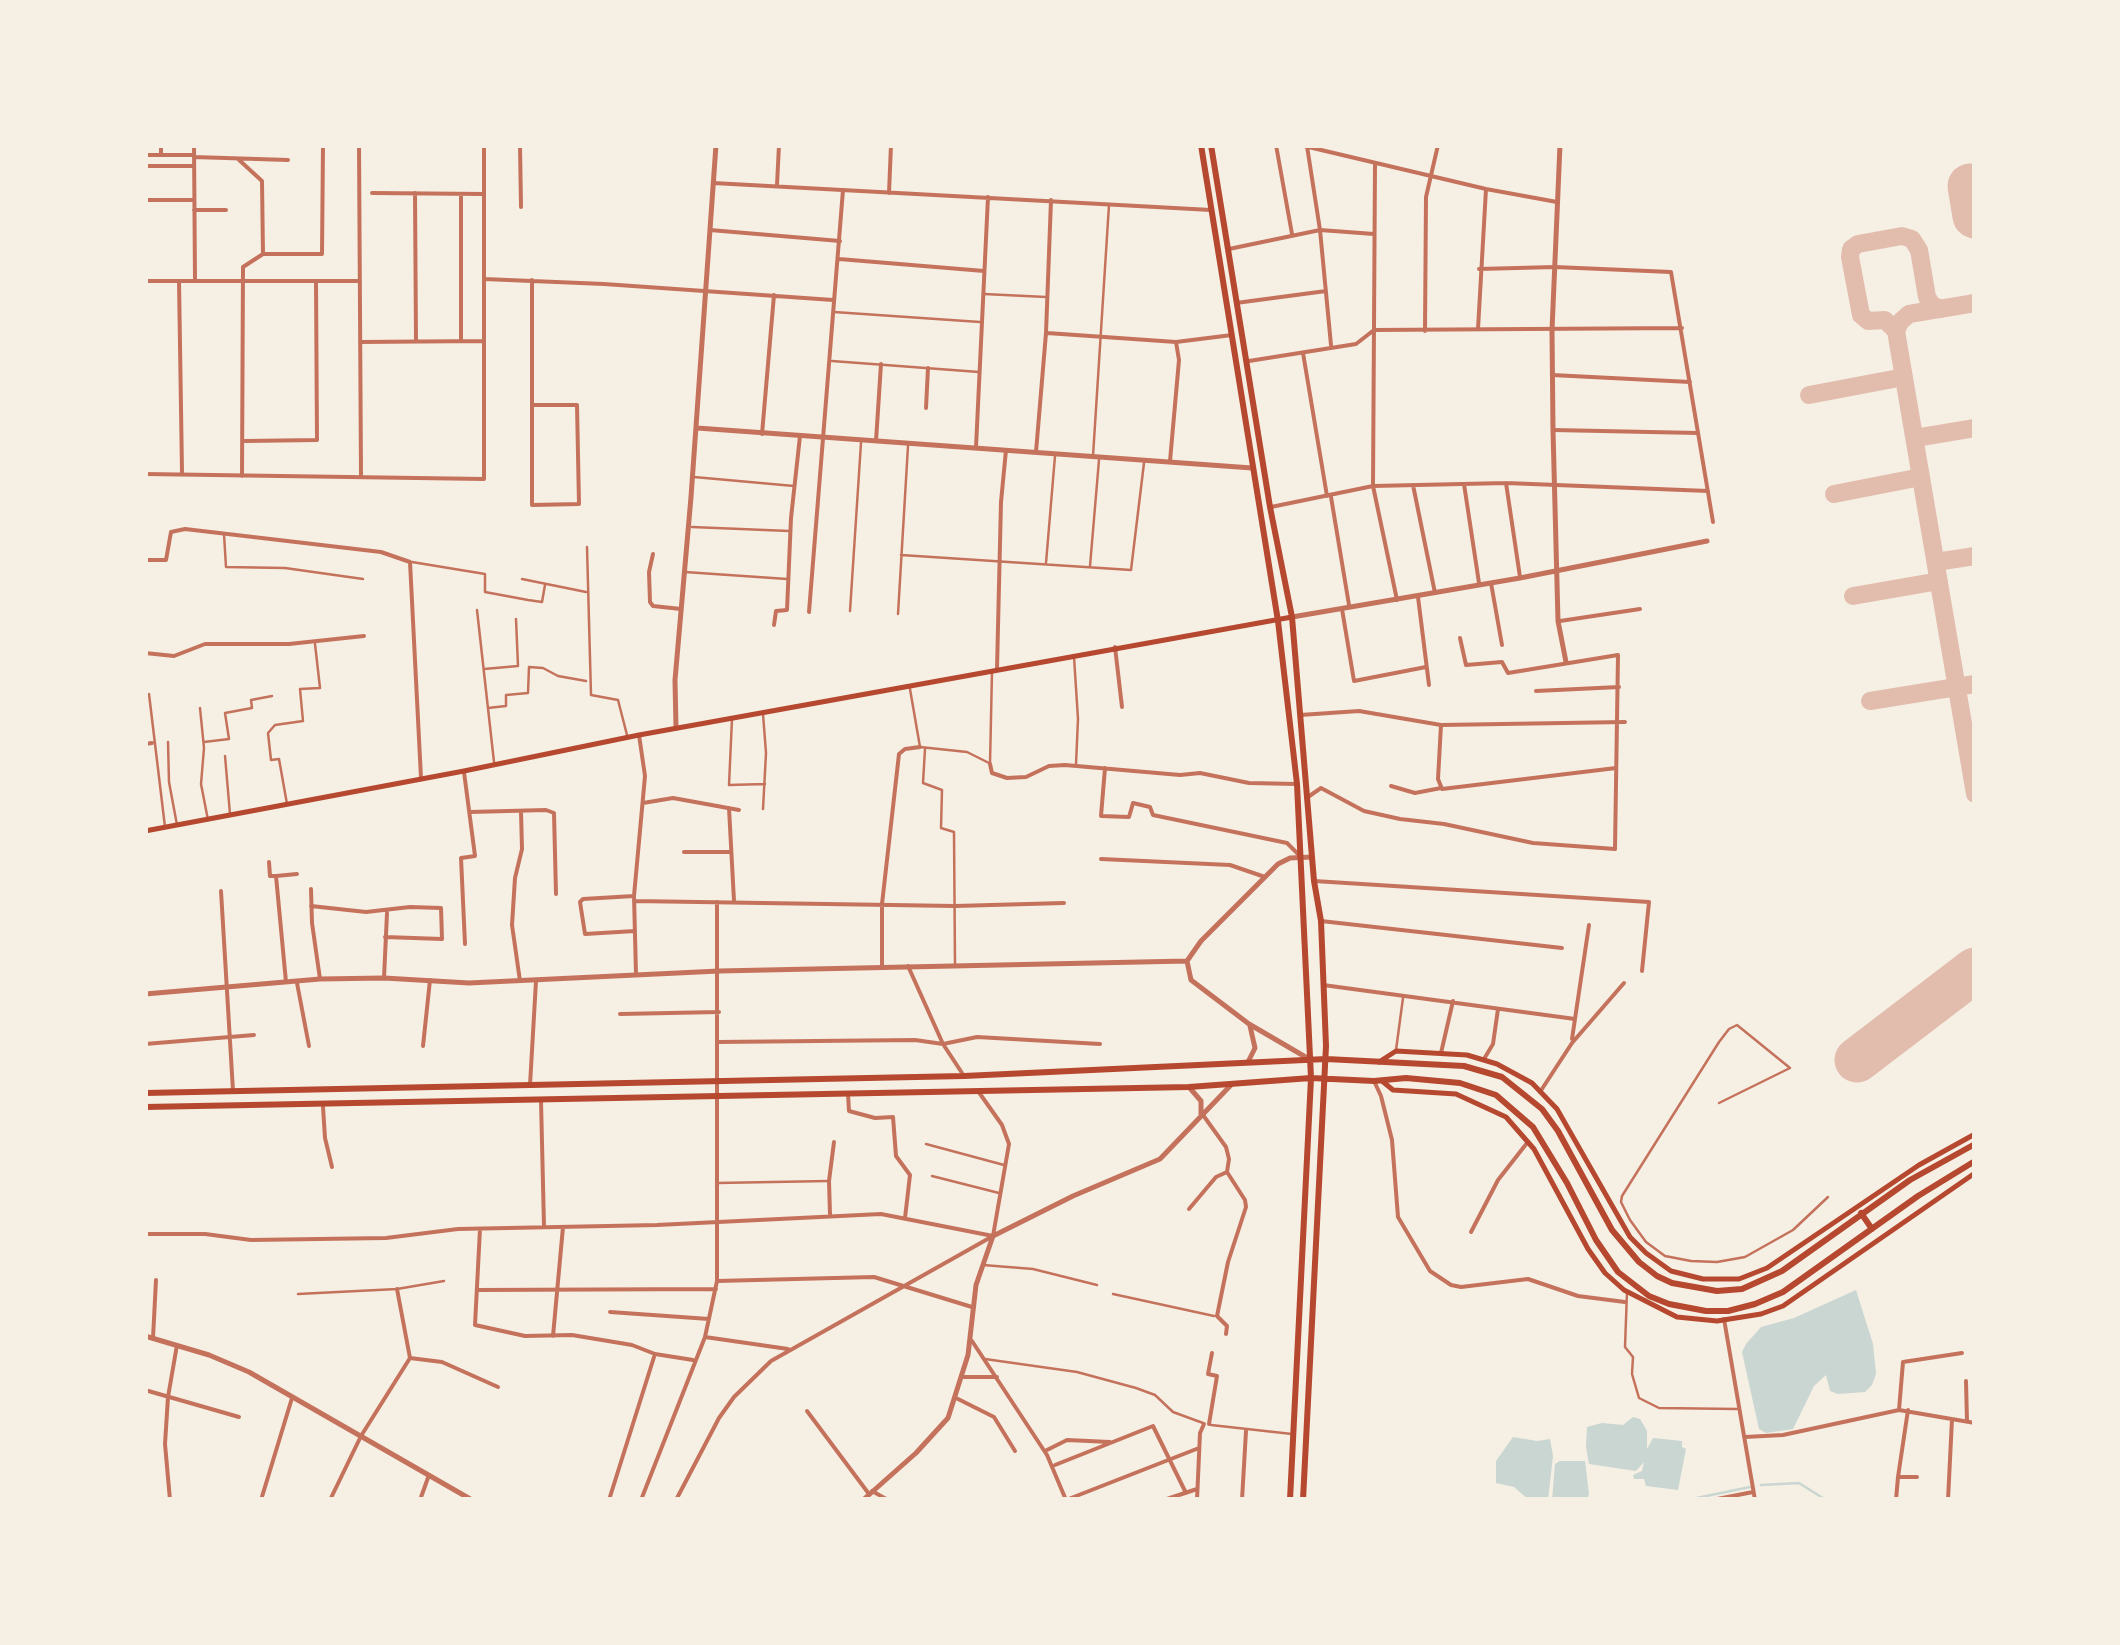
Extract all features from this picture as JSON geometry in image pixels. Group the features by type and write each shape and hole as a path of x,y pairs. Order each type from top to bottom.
{"main road":[{"path":"1200,145 1278,621 1298,784 1311,1078 1290,1500"},
{"path":"1211,145 1270,507 1292,617 1314,881 1321,922 1326,1059 1304,1500"},
{"path":"145,831 464,772 639,734 1292,617"},
{"path":"1378,1062 1396,1051 1441,1053 1484,1060 1518,1075 1557,1108 1630,1236 1646,1254 1672,1271 1702,1279 1739,1279 1789,1255 1975,1144"},
{"path":"145,1092 964,1076 1326,1059 1485,1070 1530,1096 1558,1132 1612,1230 1639,1262 1672,1282 1717,1291 1753,1285 1782,1271 1919,1166 1975,1134"},
{"path":"1377,1080 1378,1062"},
{"path":"964,1076 978,1091"},
{"path":"145,1108 1188,1088 1311,1078 1460,1083 1496,1094 1533,1127 1618,1272 1650,1296 1669,1304 1706,1310 1755,1304 1783,1292 1975,1161"},
{"path":"1377,1080 1392,1090 1447,1092 1496,1110 1514,1124 1559,1191 1588,1249 1606,1273 1627,1292 1677,1317 1724,1319 1761,1314 1782,1306 1975,1172"},
{"path":"367,1090 368,1105"},
{"path":"233,1093 234,1108"},
{"path":"1859,1210 1872,1229"},
{"path":"1292,1455 1304,1456"}],"street":[{"path":"161,145 161,155"},
{"path":"194,145 195,281"},
{"path":"242,476 243,268 262,254 322,254 323,145"},
{"path":"359,145 361,477"},
{"path":"145,474 484,479 484,145"},
{"path":"520,145 521,207"},
{"path":"676,728 674,680 716,145"},
{"path":"777,187 780,145"},
{"path":"889,193 891,145"},
{"path":"1276,145 1292,236"},
{"path":"1425,332 1426,198 1438,145"},
{"path":"1560,145 1552,375 1558,622 1566,662"},
{"path":"1332,346 1320,230 1304,146 1557,202"},
{"path":"145,155 288,160"},
{"path":"238,159 262,181 262,254"},
{"path":"1375,163 1374,486 1397,600"},
{"path":"145,166 194,166"},
{"path":"713,183 1211,210"},
{"path":"1478,329 1486,189"},
{"path":"809,612 842,190"},
{"path":"372,193 484,194"},
{"path":"415,193 416,341"},
{"path":"461,194 461,341"},
{"path":"976,448 988,197"},
{"path":"145,200 194,200"},
{"path":"1036,452 1051,200"},
{"path":"194,210 226,210"},
{"path":"709,230 840,241"},
{"path":"1228,249 1320,230 1374,234"},
{"path":"839,259 984,271"},
{"path":"1480,269 1555,267 1671,272 1713,522"},
{"path":"484,279 835,300"},
{"path":"532,280 532,405 532,505 579,504 577,405 532,405"},
{"path":"145,281 360,281"},
{"path":"180,282 182,474"},
{"path":"243,441 317,440 316,282"},
{"path":"1236,303 1326,291"},
{"path":"762,434 774,295"},
{"path":"1248,361 1356,344 1374,330 1682,328"},
{"path":"1046,333 1176,342 1232,336"},
{"path":"360,342 483,340"},
{"path":"1170,461 1176,342"},
{"path":"1302,353 1350,607"},
{"path":"876,441 881,364"},
{"path":"926,408 928,368"},
{"path":"1552,375 1690,382"},
{"path":"696,428 1252,468"},
{"path":"1553,430 1699,433"},
{"path":"774,624 776,611 786,610 800,436"},
{"path":"994,670 1006,450"},
{"path":"1270,507 1374,486 1506,483 1708,491"},
{"path":"1506,483 1520,578"},
{"path":"1464,484 1480,585"},
{"path":"1413,485 1434,593"},
{"path":"145,560 166,560 171,532 185,530 381,552 410,562 422,778"},
{"path":"1292,617 1556,572 1707,541"},
{"path":"652,554 650,602 653,606 680,609"},
{"path":"1492,583 1502,645"},
{"path":"1418,597 1429,686"},
{"path":"1342,609 1356,681 1426,667"},
{"path":"1558,622 1640,609"},
{"path":"145,653 174,656 205,644 239,646 364,636"},
{"path":"1308,796 1321,788 1364,811 1533,843 1615,849 1616,768 1622,722 1618,655 1514,673 1505,672 1502,662 1468,666 1460,638"},
{"path":"1115,647 1122,707"},
{"path":"1536,691 1619,687"},
{"path":"1300,715 1359,710 1441,725 1622,722"},
{"path":"1441,725 1441,788"},
{"path":"636,975 634,899 644,776 639,734"},
{"path":"145,744 152,743"},
{"path":"882,966 882,904 898,754 922,748"},
{"path":"990,764 992,774 1007,778 1026,777 1056,764 1200,774 1249,783 1298,784"},
{"path":"1105,768 1101,816 1129,817 1133,803 1150,806 1153,815 1287,843 1302,857"},
{"path":"1391,786 1416,792 1616,768"},
{"path":"464,772 475,856 461,858 465,944"},
{"path":"643,803 673,798 740,810"},
{"path":"729,808 734,902"},
{"path":"468,812 554,813 556,894"},
{"path":"520,981 512,925 515,878 522,849 521,812"},
{"path":"684,852 731,852"},
{"path":"1311,1060 1249,1024 1191,980 1186,961 1200,941 1282,862 1312,858"},
{"path":"1101,859 1230,865 1265,878"},
{"path":"268,862 270,876 297,874"},
{"path":"276,876 286,982"},
{"path":"1314,881 1649,902 1642,971"},
{"path":"311,890 320,979"},
{"path":"221,891 233,1093"},
{"path":"635,931 585,934 580,902 634,899 956,906 1064,903"},
{"path":"642,1500 704,1337 716,1289 717,902"},
{"path":"312,906 388,912 410,906 441,908 442,939 385,937"},
{"path":"384,978 388,912"},
{"path":"1321,922 1562,948"},
{"path":"1572,1044 1589,925"},
{"path":"145,994 320,979 469,983 719,971 1186,961"},
{"path":"908,966 944,1044 964,1076"},
{"path":"424,1046 430,980"},
{"path":"530,1085 536,981"},
{"path":"296,982 309,1046"},
{"path":"1540,1092 1572,1044 1624,983"},
{"path":"1324,985 1575,1019"},
{"path":"1441,1053 1453,1001"},
{"path":"1484,1060 1493,1044 1498,1009"},
{"path":"620,1014 719,1012"},
{"path":"1246,1064 1255,1048 1249,1024"},
{"path":"145,1044 254,1035"},
{"path":"718,1042 916,1040 944,1044 977,1037 1100,1044"},
{"path":"1377,1080 1392,1140 1398,1217 1430,1271 1461,1287 1528,1279 1578,1296 1625,1302"},
{"path":"676,1500 734,1397 788,1349 992,1236 1073,1196 1160,1160 1231,1085"},
{"path":"1188,1088 1201,1101 1202,1117 1226,1147 1230,1159 1227,1172 1245,1200 1217,1316 1227,1326 1226,1334"},
{"path":"863,1500 948,1418 956,1398 981,1265 992,1236 1006,1165 1007,1133 978,1091"},
{"path":"848,1094 849,1111 875,1118 894,1117 896,1156 910,1175 905,1218"},
{"path":"541,1101 544,1226"},
{"path":"323,1106 332,1167"},
{"path":"830,1214 834,1142"},
{"path":"1471,1232 1498,1180 1528,1142"},
{"path":"1189,1209 1216,1177 1227,1172"},
{"path":"145,1234 205,1234 251,1240 386,1238 480,1229 880,1214 992,1236"},
{"path":"553,1338 563,1226"},
{"path":"480,1229 475,1325 525,1336 587,1337 693,1360"},
{"path":"1872,1229 1878,1238"},
{"path":"717,1281 874,1277 972,1307"},
{"path":"153,1338 156,1280"},
{"path":"330,1500 361,1436 410,1358 397,1289"},
{"path":"477,1290 716,1289"},
{"path":"610,1312 709,1319"},
{"path":"1724,1319 1755,1500"},
{"path":"145,1336 249,1372 472,1500"},
{"path":"704,1337 788,1349"},
{"path":"969,1337 1045,1452 1066,1500 1199,1448"},
{"path":"170,1500 165,1444 177,1345"},
{"path":"1197,1500 1199,1448 1217,1376 1208,1374 1212,1353"},
{"path":"1899,1410 1902,1362 1962,1353"},
{"path":"410,1358 442,1362 498,1387"},
{"path":"609,1500 654,1358"},
{"path":"962,1376 996,1377"},
{"path":"1966,1381 1968,1421"},
{"path":"145,1390 239,1416"},
{"path":"261,1500 292,1398"},
{"path":"956,1398 994,1417 1015,1452"},
{"path":"807,1410 871,1493 888,1500"},
{"path":"1745,1438 1783,1436 1899,1410 1975,1422"},
{"path":"1896,1500 1908,1410"},
{"path":"1948,1500 1952,1419"},
{"path":"1053,1466 1153,1426 1186,1493"},
{"path":"1242,1500 1246,1431"},
{"path":"1045,1452 1067,1440 1115,1442"},
{"path":"420,1500 429,1475"},
{"path":"1898,1478 1917,1477"},
{"path":"1164,1500 1197,1489"},
{"path":"1712,1500 1754,1492"}],"lane":[{"path":"1090,568 1109,203"},
{"path":"982,294 1048,298"},
{"path":"834,312 981,322"},
{"path":"829,360 980,372"},
{"path":"850,612 862,440"},
{"path":"898,614 908,444"},
{"path":"1046,564 1056,453"},
{"path":"901,555 1123,570 1133,567 1144,460"},
{"path":"692,477 794,486"},
{"path":"689,526 790,531"},
{"path":"224,533 226,567 285,568 362,579"},
{"path":"587,547 588,682 591,695 618,700 627,737"},
{"path":"410,562 484,574 485,592 528,600 542,602 545,585"},
{"path":"684,572 788,579"},
{"path":"522,579 587,592"},
{"path":"477,610 494,763"},
{"path":"483,669 518,666 516,619"},
{"path":"287,805 279,759 271,760 268,733 275,725 303,721 300,689 320,688 315,642"},
{"path":"1074,654 1076,766"},
{"path":"487,708 506,706 506,694 528,693 529,667 588,682"},
{"path":"922,748 967,752 990,764 994,670"},
{"path":"910,686 922,748 923,783 942,790 941,828 954,832 956,966"},
{"path":"148,694 166,828"},
{"path":"203,742 229,739 224,713 252,708 251,700 272,696"},
{"path":"200,708 201,784 208,821"},
{"path":"763,712 763,809"},
{"path":"732,718 729,785 765,784"},
{"path":"168,742 169,782 178,826"},
{"path":"226,756 231,816"},
{"path":"1396,1051 1404,997"},
{"path":"1719,1103 1790,1068 1737,1024 1719,1042 1622,1196 1626,1211 1646,1242 1672,1258 1717,1262 1745,1258 1793,1230 1828,1197"},
{"path":"926,1144 1006,1165"},
{"path":"932,1176 1000,1194"},
{"path":"716,1183 829,1181"},
{"path":"981,1265 1033,1269 1097,1285"},
{"path":"298,1294 397,1289 444,1281"},
{"path":"1627,1292 1625,1347 1633,1357 1632,1374 1639,1398 1659,1408 1738,1409"},
{"path":"1113,1294 1217,1316"},
{"path":"984,1359 1077,1372 1136,1388 1156,1395 1173,1412 1207,1424 1294,1434"}],"shaded area":[{"path":"1856,1290 1873,1344 1876,1374 1872,1385 1865,1392 1838,1394 1830,1391 1826,1375 1814,1386 1793,1429 1766,1433 1759,1429 1742,1352 1746,1344 1761,1327 1794,1318"},
{"path":"1633,1417 1640,1419 1647,1431 1647,1449 1653,1438 1682,1441 1686,1449 1678,1490 1646,1486 1644,1479 1634,1479 1644,1462 1636,1471 1589,1464 1587,1427 1602,1423 1623,1425"},
{"path":"1513,1437 1550,1439 1553,1456 1548,1500 1529,1500 1514,1487 1496,1483 1496,1461"},
{"path":"1585,1461 1587,1500 1552,1500 1555,1464"}],"waterway":[{"path":"1761,1485 1799,1483 1826,1500"},
{"path":"1687,1500 1750,1487"}],"taxiway":[{"path":"1941,309 1927,297 1919,250 1912,239 1902,236 1858,244 1851,249 1861,315 1868,321 1885,320 1896,331 1975,794"},
{"path":"1896,331 1909,314 1975,303"},
{"path":"1809,395 1904,377"},
{"path":"1915,438 1975,428"},
{"path":"1834,494 1921,477"},
{"path":"1936,562 1975,556"},
{"path":"1853,596 1939,581"},
{"path":"1870,701 1975,684"}],"runway":[{"path":"1970,186 1975,216"},
{"path":"1857,1060 1975,970"}]}
